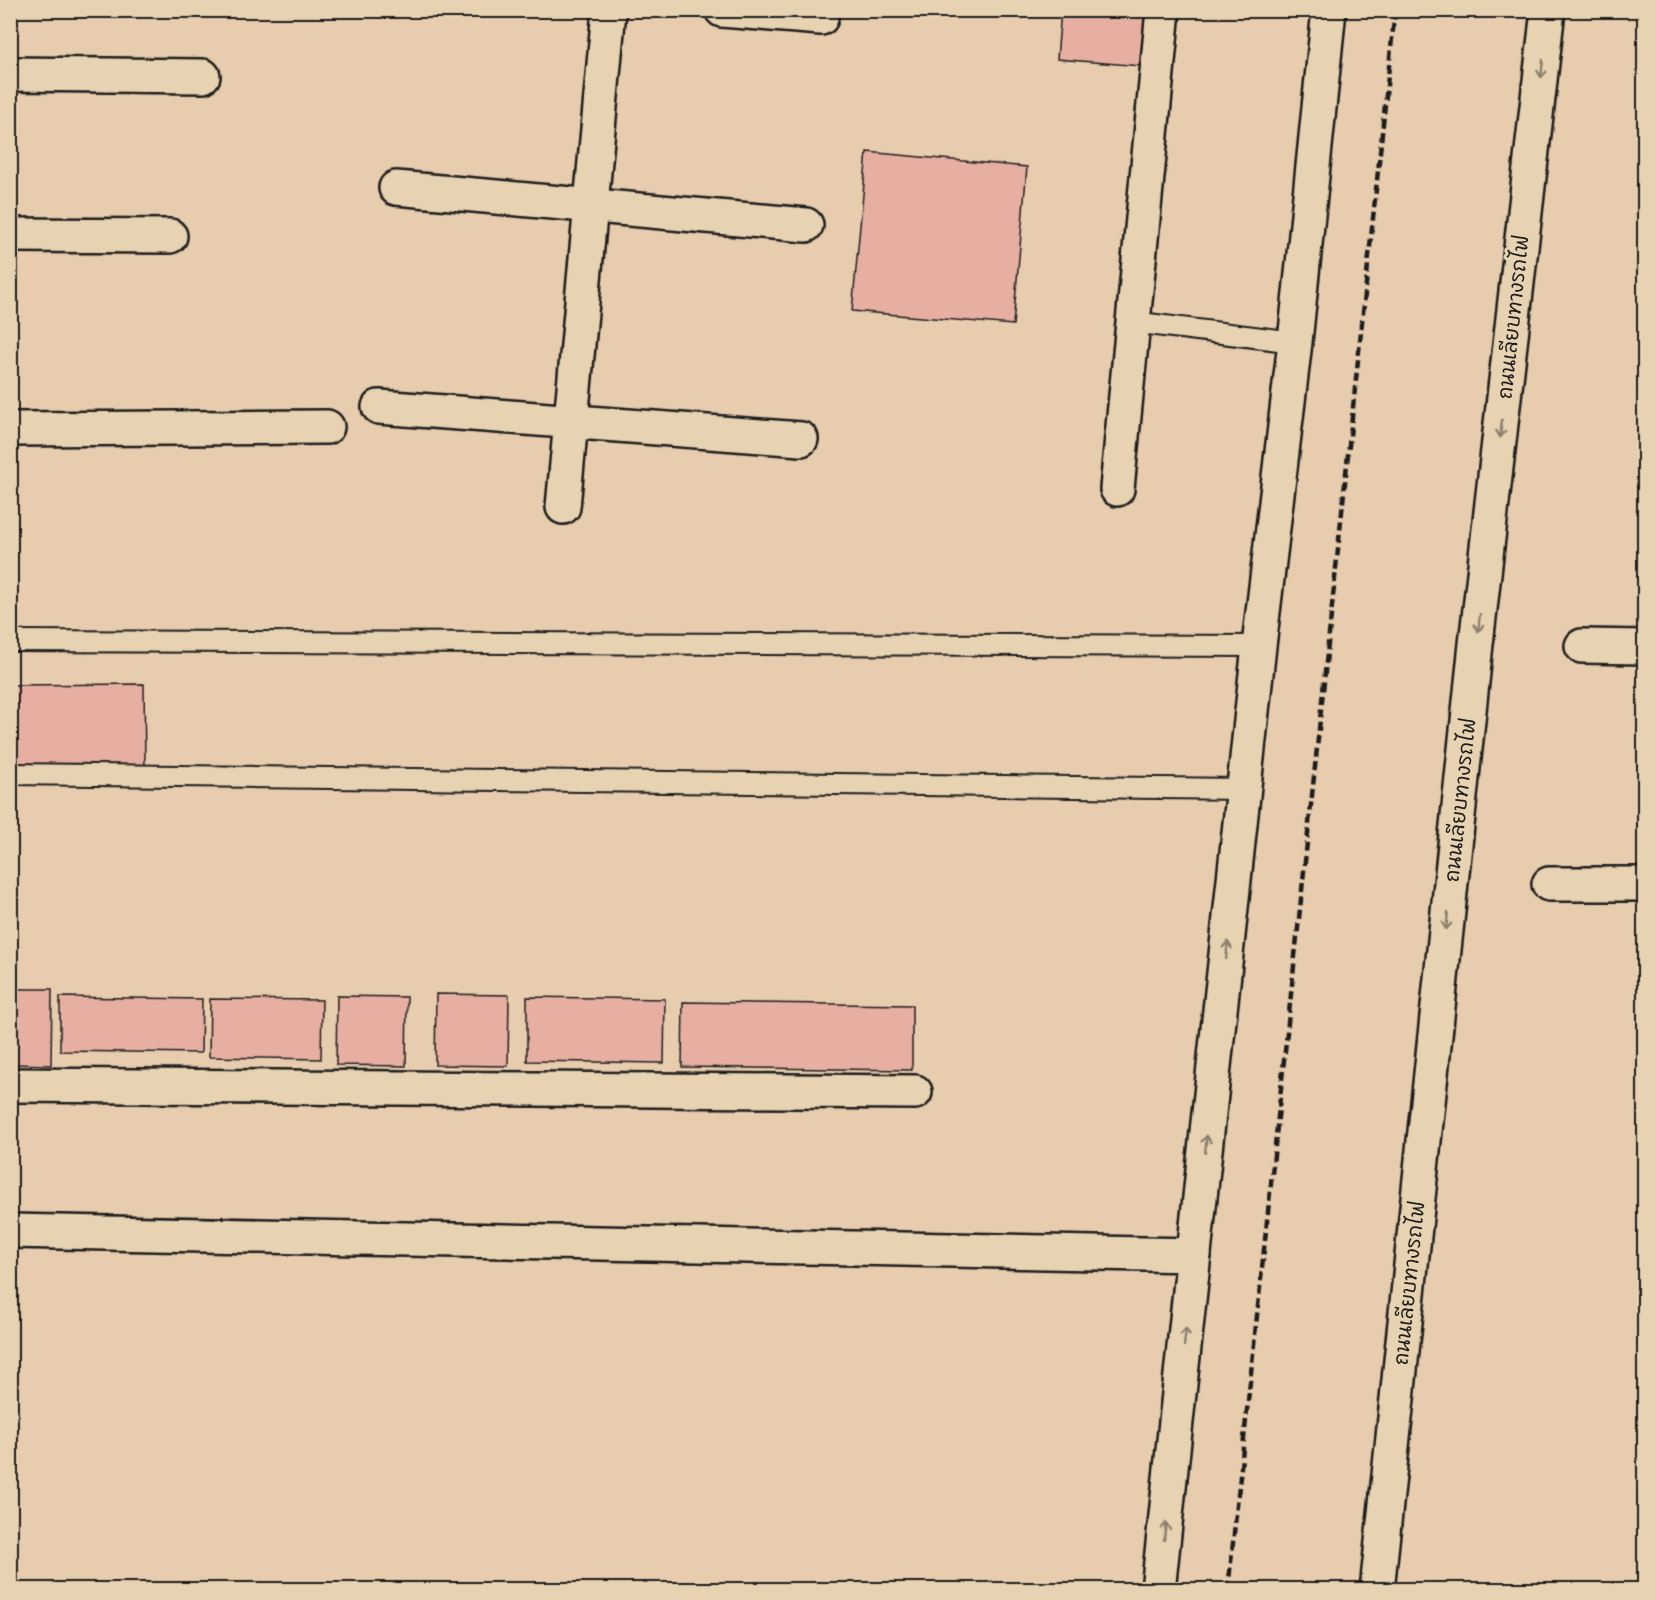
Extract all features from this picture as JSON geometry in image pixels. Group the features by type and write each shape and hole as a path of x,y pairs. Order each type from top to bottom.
{"street":[{"path":"563,507 609,10"},
{"path":"722,10 821,18"},
{"path":"1117,489 1163,10"},
{"path":"1158,1590 1259,646 1295,342 1329,10"},
{"name":"ถนนเลียบทางรถไฟ","path":"1377,1590 1476,644 1548,10"},
{"path":"10,74 203,76"},
{"path":"396,188 806,225"},
{"path":"10,235 170,236"},
{"path":"379,407 801,439"},
{"path":"10,429 327,427"},
{"path":"1582,646 1644,647"},
{"path":"1549,884 1644,884"},
{"path":"10,1085 915,1092"},
{"path":"10,1231 1194,1255"}],"lane":[{"path":"1132,322 1295,342"},
{"path":"10,641 1259,646"},
{"path":"10,774 1244,789"}],"building":[{"path":"1061,10 1146,10 1141,66 1057,59"},
{"path":"867,152 1027,167 1013,325 852,311"},
{"path":"144,684 145,765 10,765 10,685"},
{"path":"10,989 52,989 51,1065 10,1064"},
{"path":"436,994 509,995 508,1066 435,1065"},
{"path":"337,996 407,997 406,1066 336,1065"},
{"path":"60,997 202,999 201,1053 60,1051"},
{"path":"527,997 665,999 664,1063 527,1061"},
{"path":"210,999 322,1000 321,1059 209,1057"},
{"path":"683,1002 912,1005 912,1070 682,1067"}],"railway":[{"path":"1228,1590 1395,10"}]}
